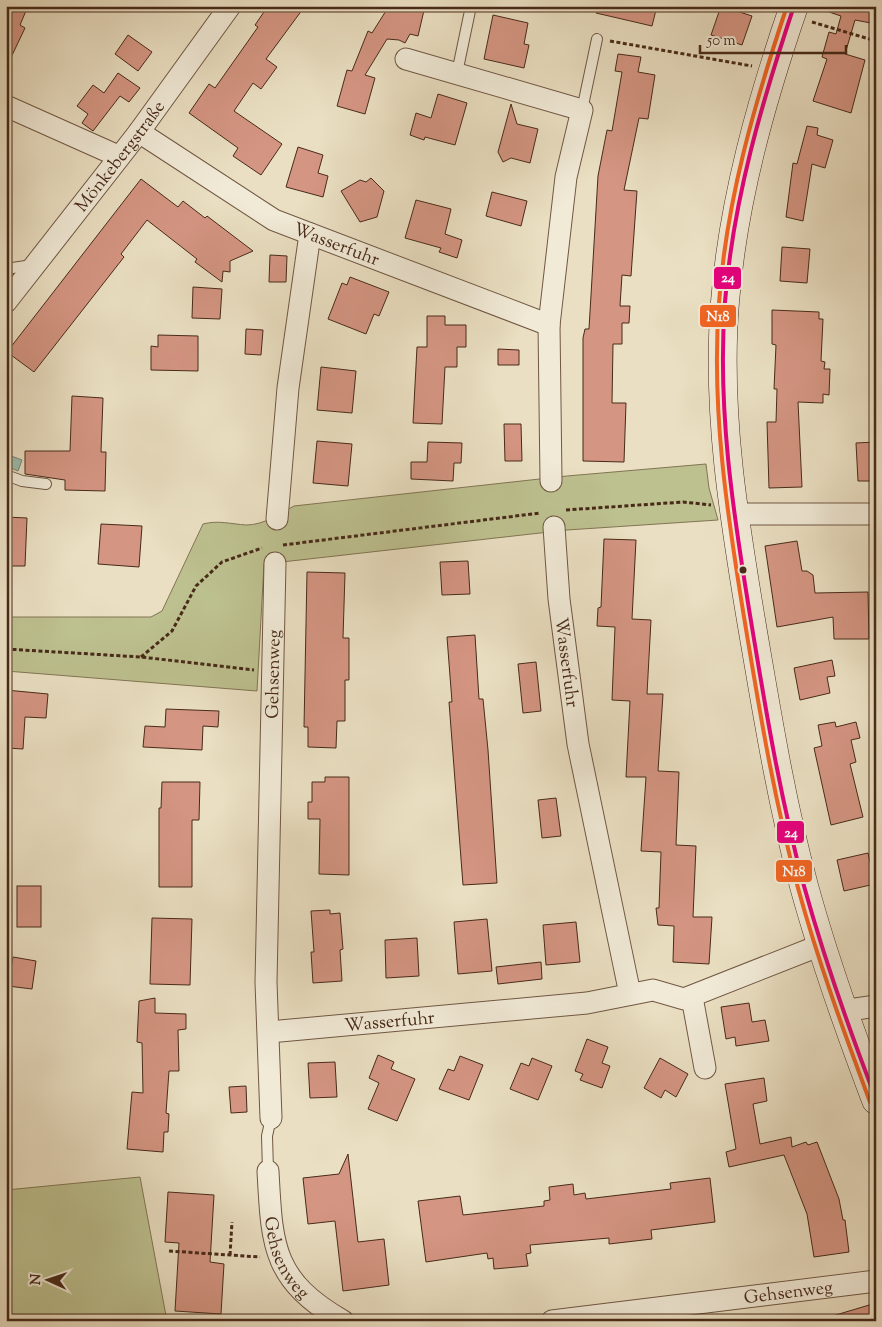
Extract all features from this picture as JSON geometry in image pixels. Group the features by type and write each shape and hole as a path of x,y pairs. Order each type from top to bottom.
{"main road":[{"path":"802,14 766,94 745,172 730,254 723,332 722,371 726,511 803,884 842,1010 876,1100"}],"street":[{"name":"Mönkebergstraße","path":"6,302 118,156 139,132 230,6"},
{"path":"406,59 582,110 566,177 549,325 551,481"},
{"path":"6,106 118,156"},
{"name":"Wasserfuhr","path":"139,132 274,220 549,325"},
{"path":"277,519 288,388 310,234"},
{"path":"726,511 876,514"},
{"name":"Wasserfuhr","path":"553,519 559,599 578,744 630,994"},
{"name":"Gehsenweg","path":"271,1118 266,982 274,673 275,554"},
{"name":"Wasserfuhr","path":"269,1032 587,1003 653,990 684,999 821,945"},
{"path":"692,997 705,1068"},
{"path":"842,1010 876,1006"},
{"name":"Gehsenweg","path":"268,1172 270,1215 275,1246 287,1274 303,1293 322,1309 342,1321"},
{"name":"Gehsenweg","path":"552,1321 621,1317 876,1282"}],"lane":[{"path":"457,73 471,6"},
{"path":"582,110 597,39"},
{"path":"6,269 35,264"},
{"path":"6,475 22,481 46,484"},
{"path":"268,1172 267,1136 271,1118"}],"path":[{"path":"802,14 876,41"},
{"path":"597,39 752,66 754,58"},
{"path":"141,658 172,631 196,586 222,562 255,550 275,554 683,502 726,511"},
{"path":"6,649 141,658 274,673"},
{"path":"230,1255 232,1222"},
{"path":"169,1251 280,1258"}],"green space":[{"path":"706,464 709,488 718,520 567,530 264,564 257,691 6,671 6,617 151,617 162,611 203,524 219,522 253,525 294,506 567,476"},
{"path":"140,1177 167,1321 6,1321 6,1190"}],"shaded area":[{"path":"6,454 22,460 18,471 6,466"}],"building":[{"path":"6,6 28,6 20,25 25,28 6,68"},
{"path":"268,6 305,6 266,59 277,67 261,89 253,83 234,111 282,144 261,175 233,156 238,148 189,113 209,84 215,88 258,27 255,25"},
{"path":"389,6 425,6 418,36 410,34 405,43 399,40 387,39 365,75 375,78 365,114 337,106 347,70 352,71 368,31 372,33"},
{"path":"597,6 657,6 652,26 596,13"},
{"path":"721,6 752,16 742,45 711,35"},
{"path":"824,6 876,6 871,23 855,20 845,54 865,60 851,113 813,101 827,59 822,57 829,32 836,34 841,16 823,10"},
{"path":"493,15 528,23 524,44 529,45 524,68 484,59"},
{"path":"128,35 152,52 138,71 115,54"},
{"path":"618,54 641,57 638,72 655,75 648,119 639,118 624,190 637,191 631,276 622,275 620,306 630,306 629,323 622,323 622,344 613,344 612,403 626,403 624,462 583,461 583,338 585,329 589,329 598,176 607,130 612,131 622,72 615,71"},
{"path":"118,73 140,88 129,102 120,96 93,131 82,123 88,114 77,106 93,85 104,93"},
{"path":"438,94 467,103 455,145 425,137 424,140 410,135 416,113 431,118"},
{"path":"511,104 517,124 538,129 530,163 511,158 503,162 498,152"},
{"path":"807,126 818,128 817,135 833,140 825,168 812,164 803,221 786,217 793,163 797,164"},
{"path":"298,147 323,155 318,173 328,176 323,197 286,187"},
{"path":"371,178 384,191 377,217 360,222 341,191 360,180 366,182"},
{"path":"141,179 178,207 183,201 205,218 207,216 253,251 230,261 230,272 223,271 222,282 195,262 197,259 147,220 121,254 124,257 34,372 7,352"},
{"path":"492,192 527,201 521,226 486,216"},
{"path":"416,200 451,209 445,234 462,240 457,258 439,252 441,248 405,238"},
{"path":"782,247 810,249 807,283 780,281"},
{"path":"270,255 287,256 286,282 269,282"},
{"path":"350,277 389,292 379,316 374,314 366,334 328,319 342,283 347,285"},
{"path":"193,287 222,289 220,319 192,318"},
{"path":"772,310 819,312 819,319 823,319 821,361 825,362 824,369 830,369 829,395 823,394 823,403 798,402 802,487 769,488 767,422 776,422 777,389 774,389 776,345 772,344"},
{"path":"427,316 445,316 445,325 466,325 466,347 457,347 457,367 445,367 442,424 413,423 417,347 427,347"},
{"path":"246,329 263,330 261,355 245,354"},
{"path":"158,335 198,336 198,371 151,370 151,346 158,347"},
{"path":"498,349 519,350 519,365 498,365"},
{"path":"321,367 356,371 352,413 317,410"},
{"path":"72,396 103,398 101,452 106,452 105,491 65,490 65,480 25,474 25,451 70,451"},
{"path":"504,424 521,424 522,461 505,461"},
{"path":"317,441 352,444 348,486 313,483"},
{"path":"428,442 462,443 461,463 454,463 453,481 411,479 411,462 427,462"},
{"path":"876,442 876,481 858,481 856,443"},
{"path":"6,517 27,518 25,566 9,566 9,559 6,559"},
{"path":"101,524 142,526 139,567 98,564"},
{"path":"604,539 636,540 632,619 651,620 647,694 663,694 658,771 679,772 676,845 696,846 693,917 712,917 709,964 673,962 674,926 658,925 656,908 659,908 661,852 641,851 646,777 626,777 630,701 612,700 615,627 597,626 598,608 601,607"},
{"path":"797,541 802,571 807,571 813,575 815,593 868,592 869,639 834,639 833,617 777,627 765,546"},
{"path":"468,561 470,594 442,595 440,562"},
{"path":"307,572 345,573 343,638 349,638 349,680 345,680 345,721 337,721 336,748 308,747 308,727 304,727"},
{"path":"475,635 479,699 483,699 488,750 497,883 463,885 449,702 452,702 447,637"},
{"path":"832,660 835,676 827,677 830,693 800,700 794,668"},
{"path":"536,662 541,711 523,713 518,664"},
{"path":"6,690 48,694 46,718 25,717 23,749 6,748"},
{"path":"166,709 219,711 218,727 203,726 202,750 143,747 145,726 165,727"},
{"path":"835,722 836,727 856,722 860,738 851,740 856,762 850,764 863,817 831,825 814,748 822,746 818,725"},
{"path":"325,777 349,777 349,875 319,874 320,819 308,819 308,802 312,802 312,782 325,782"},
{"path":"162,782 200,782 199,820 192,820 192,887 159,887 159,808 161,808"},
{"path":"556,798 561,836 542,838 538,800"},
{"path":"868,853 875,884 844,891 837,860"},
{"path":"17,886 41,886 41,927 17,927"},
{"path":"330,910 330,914 340,913 343,949 340,950 342,981 313,983 311,952 314,952 311,911"},
{"path":"152,918 192,919 190,985 150,984"},
{"path":"487,919 492,971 458,974 454,922"},
{"path":"576,922 580,962 546,965 543,925"},
{"path":"417,938 419,976 386,978 385,940"},
{"path":"13,957 36,961 32,989 8,986"},
{"path":"541,962 542,979 498,984 496,967"},
{"path":"155,998 155,1013 186,1014 186,1029 178,1030 179,1071 169,1071 166,1113 169,1114 168,1132 164,1132 163,1152 127,1149 132,1092 143,1093 142,1043 137,1042 139,1001"},
{"path":"749,1003 752,1022 765,1020 769,1041 736,1046 735,1037 726,1039 721,1007"},
{"path":"587,1039 608,1047 602,1063 610,1066 602,1088 580,1080 583,1074 575,1071"},
{"path":"378,1055 394,1062 391,1069 415,1079 397,1121 368,1109 379,1083 369,1078"},
{"path":"460,1056 483,1065 469,1100 439,1089 448,1069 454,1071"},
{"path":"532,1058 552,1066 538,1100 510,1089 521,1063 529,1066"},
{"path":"660,1058 688,1074 676,1097 665,1090 661,1098 644,1088"},
{"path":"335,1062 337,1097 310,1098 308,1063"},
{"path":"764,1078 767,1101 753,1104 760,1144 791,1137 792,1147 806,1142 808,1145 817,1142 839,1199 843,1220 845,1220 849,1252 814,1257 807,1214 784,1155 729,1167 726,1152 736,1149 725,1084"},
{"path":"246,1086 247,1112 231,1113 229,1087"},
{"path":"348,1154 358,1242 384,1239 389,1285 343,1291 335,1221 308,1224 303,1178 339,1174"},
{"path":"710,1178 715,1222 651,1230 652,1239 609,1244 609,1238 530,1245 531,1253 526,1254 528,1266 494,1269 493,1258 488,1259 487,1253 426,1262 418,1201 460,1196 463,1215 544,1206 544,1201 550,1200 549,1187 573,1184 574,1195 585,1193 586,1199 671,1189 670,1183"},
{"path":"168,1192 214,1195 210,1262 224,1264 221,1314 175,1311 179,1243 165,1242"},
{"path":"876,1303 876,1321 829,1321 829,1317"}],"transit line":[{"name":"N18","path":"787,6 753,115 728,227 719,303 717,342 719,421 722,460 738,578 761,719 789,855 814,942 870,1102"},
{"name":"24","path":"794,6 750,152 735,226 725,302 723,341 725,420 728,459 744,576 767,717 795,853 820,940 876,1099"}]}
